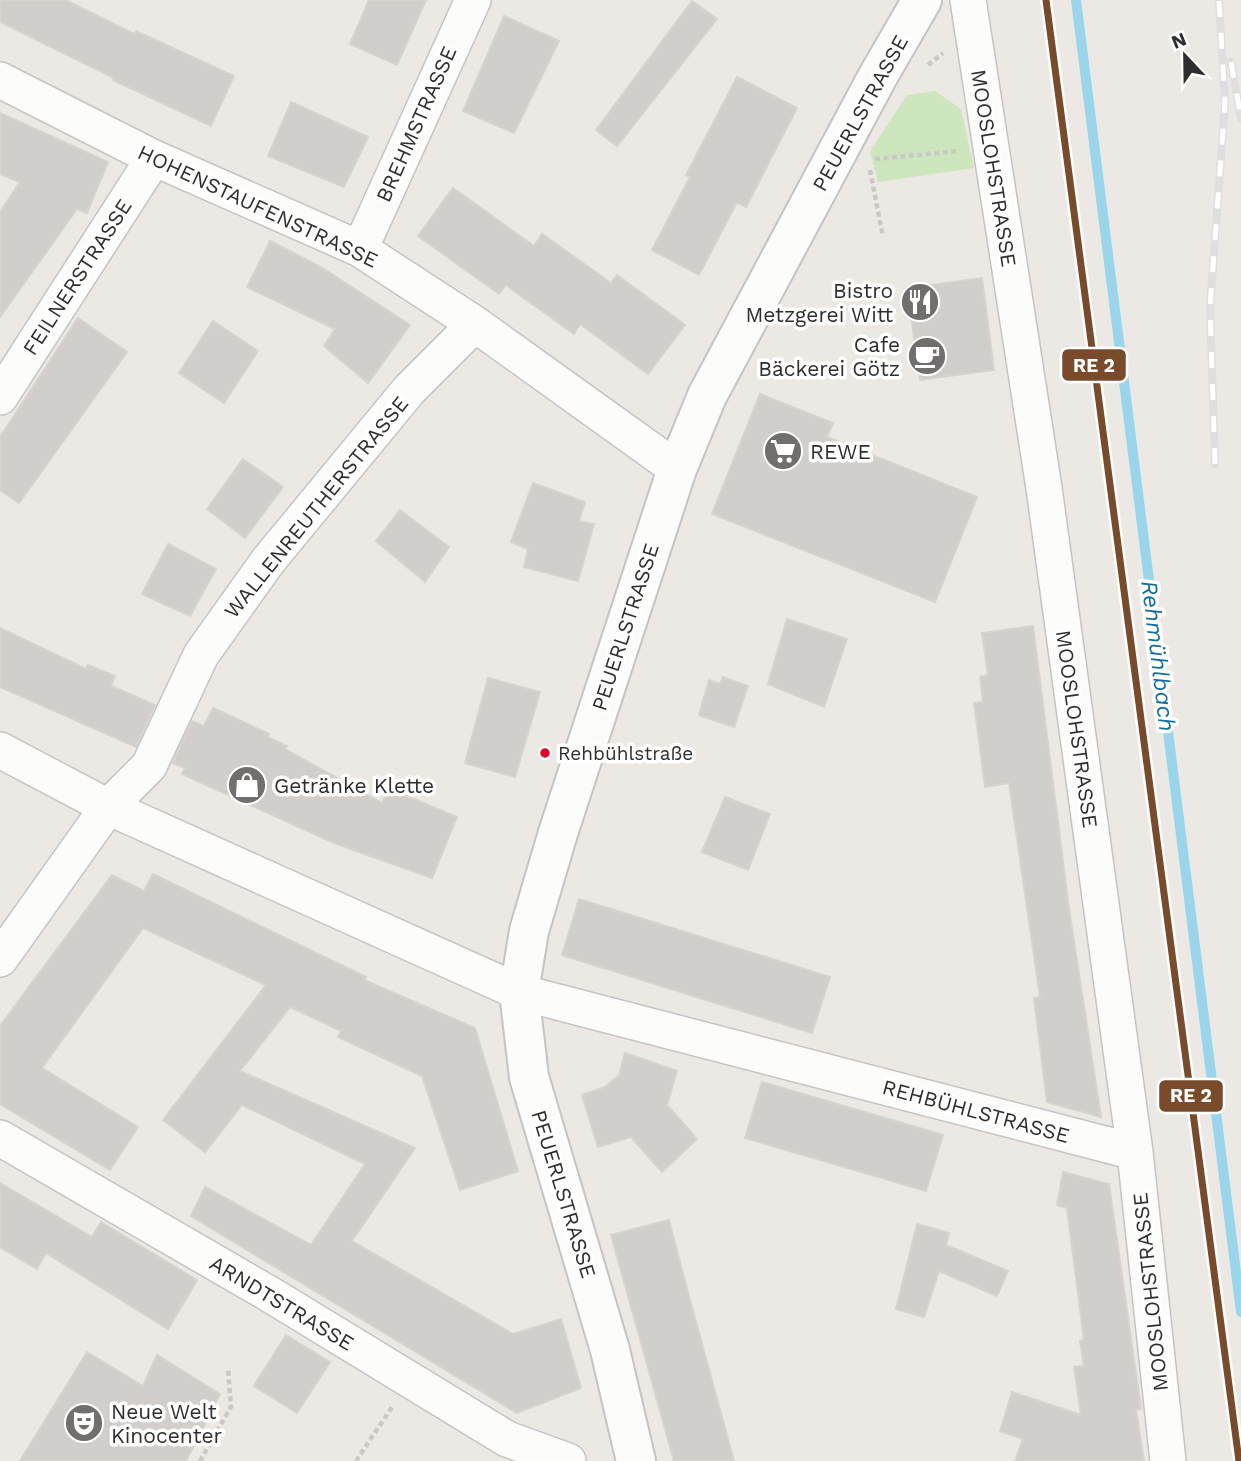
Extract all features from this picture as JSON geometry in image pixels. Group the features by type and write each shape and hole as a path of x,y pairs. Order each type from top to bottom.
{"street":[{"name":"BREHMSTRASSE","path":"360,249 473,0"},
{"name":"PEUERLSTRASSE","path":"636,1461 610,1350 529,1077 519,992 529,932 558,833 677,469 707,396 878,76 922,0"},
{"name":"MOOSLOHSTRASSE","path":"970,15 1044,488 1135,1152 1168,1461"},
{"name":"HOHENSTAUFENSTRASSE","path":"0,80 154,158 360,249 475,324 677,469"},
{"name":"FEILNERSTRASSE","path":"0,397 154,158"},
{"name":"WALLENREUTHERSTRASSE","path":"0,959 108,807 149,766 201,655 268,562 409,390 475,324"},
{"name":"REHBÜHLSTRASSE","path":"0,750 108,807 519,992 1135,1152"},
{"name":"ARNDTSTRASSE","path":"0,1138 508,1439 568,1461"}],"path":[{"path":"925,69 970,15"},
{"path":"883,237 869,158 918,156 990,146"},
{"path":"200,1461 231,1407 228,1369"},
{"path":"356,1461 410,1380"}],"green space":[{"path":"935,91 961,109 974,168 878,182 870,151 907,95"}],"building":[{"path":"0,0 66,0 134,34 136,31 234,76 211,126 0,22"},
{"path":"369,0 426,0 397,65 350,44"},
{"path":"692,1 717,19 617,146 596,130"},
{"path":"504,16 559,41 514,133 463,111"},
{"path":"737,77 797,108 746,207 737,202 699,275 652,250 690,177 686,175"},
{"path":"291,102 368,137 344,187 268,156"},
{"path":"0,113 108,162 87,213 77,209 0,317 0,212 20,182 0,174"},
{"path":"453,188 534,246 542,234 611,283 617,275 685,325 648,374 580,324 574,334 506,285 499,294 418,236"},
{"path":"270,241 321,267 410,325 368,383 324,346 335,329 247,287"},
{"path":"982,278 994,370 920,380 907,288"},
{"path":"78,318 127,352 19,503 0,490 0,437"},
{"path":"213,321 258,351 224,403 179,373"},
{"path":"760,394 833,423 827,437 977,497 935,602 712,514"},
{"path":"243,459 283,487 245,538 207,509"},
{"path":"533,483 585,502 579,521 594,524 578,581 524,567 528,549 511,542"},
{"path":"400,510 449,547 425,582 376,541"},
{"path":"168,544 216,569 190,616 142,594"},
{"path":"787,619 847,639 824,707 768,684"},
{"path":"1033,626 1069,909 1101,1117 1047,1102 1034,998 1040,997 1009,783 985,787 974,703 983,702 980,677 988,675 982,633"},
{"path":"0,628 86,669 88,665 115,676 111,686 155,705 136,747 0,687"},
{"path":"723,677 748,686 734,727 699,715 709,680 720,684"},
{"path":"488,678 540,692 515,777 465,763"},
{"path":"213,708 269,734 267,737 287,746 285,749 382,803 388,788 457,817 432,878 334,843 182,774 185,768 173,763 192,721 204,726"},
{"path":"725,797 770,814 748,870 702,852"},
{"path":"153,874 366,977 364,980 475,1028 518,1171 460,1190 422,1076 338,1037 341,1031 290,1007 240,1071 415,1148 352,1241 513,1334 561,1319 581,1388 517,1413 191,1216 205,1187 311,1245 365,1164 242,1105 205,1152 163,1120 266,985 143,928 42,1068 138,1127 110,1170 0,1104 0,1026 112,875 144,891"},
{"path":"579,899 830,977 812,1033 562,955"},
{"path":"625,1053 677,1071 667,1105 697,1139 662,1172 631,1137 598,1147 582,1095 605,1087 619,1075"},
{"path":"762,1082 943,1135 926,1191 745,1138"},
{"path":"1063,1172 1109,1184 1141,1409 1136,1410 1144,1461 1015,1461 1023,1439 1000,1431 1012,1392 1081,1415 1074,1367 1084,1366 1080,1341 1084,1340 1067,1208 1057,1205"},
{"path":"0,1183 92,1237 101,1222 197,1280 168,1329 46,1253 37,1269 0,1247"},
{"path":"669,1220 734,1461 674,1461 611,1235"},
{"path":"917,1224 949,1233 946,1245 1008,1271 997,1296 939,1271 924,1317 896,1309"},
{"path":"286,1335 330,1362 297,1413 254,1386"},
{"path":"87,1352 143,1386 157,1355 220,1394 186,1461 20,1461"}],"waterway":[{"name":"Rehmühlbach","path":"1076,0 1241,1312"}],"railway":[{"path":"1215,464 1210,307 1225,103 1219,0"},
{"path":"1231,62 1241,118"}],"transit line":[{"path":"1046,0 1239,1461"}],"place":[{"name":"Bistro Metzgerei Witt","path":"920,302"},
{"name":"Cafe Bäckerei Götz","path":"927,356"},
{"name":"REWE","path":"783,451"},
{"name":"Rehbühlstraße","path":"545,753"},
{"name":"Getränke Klette","path":"247,785"},
{"name":"Neue Welt Kinocenter","path":"84,1423"}]}
